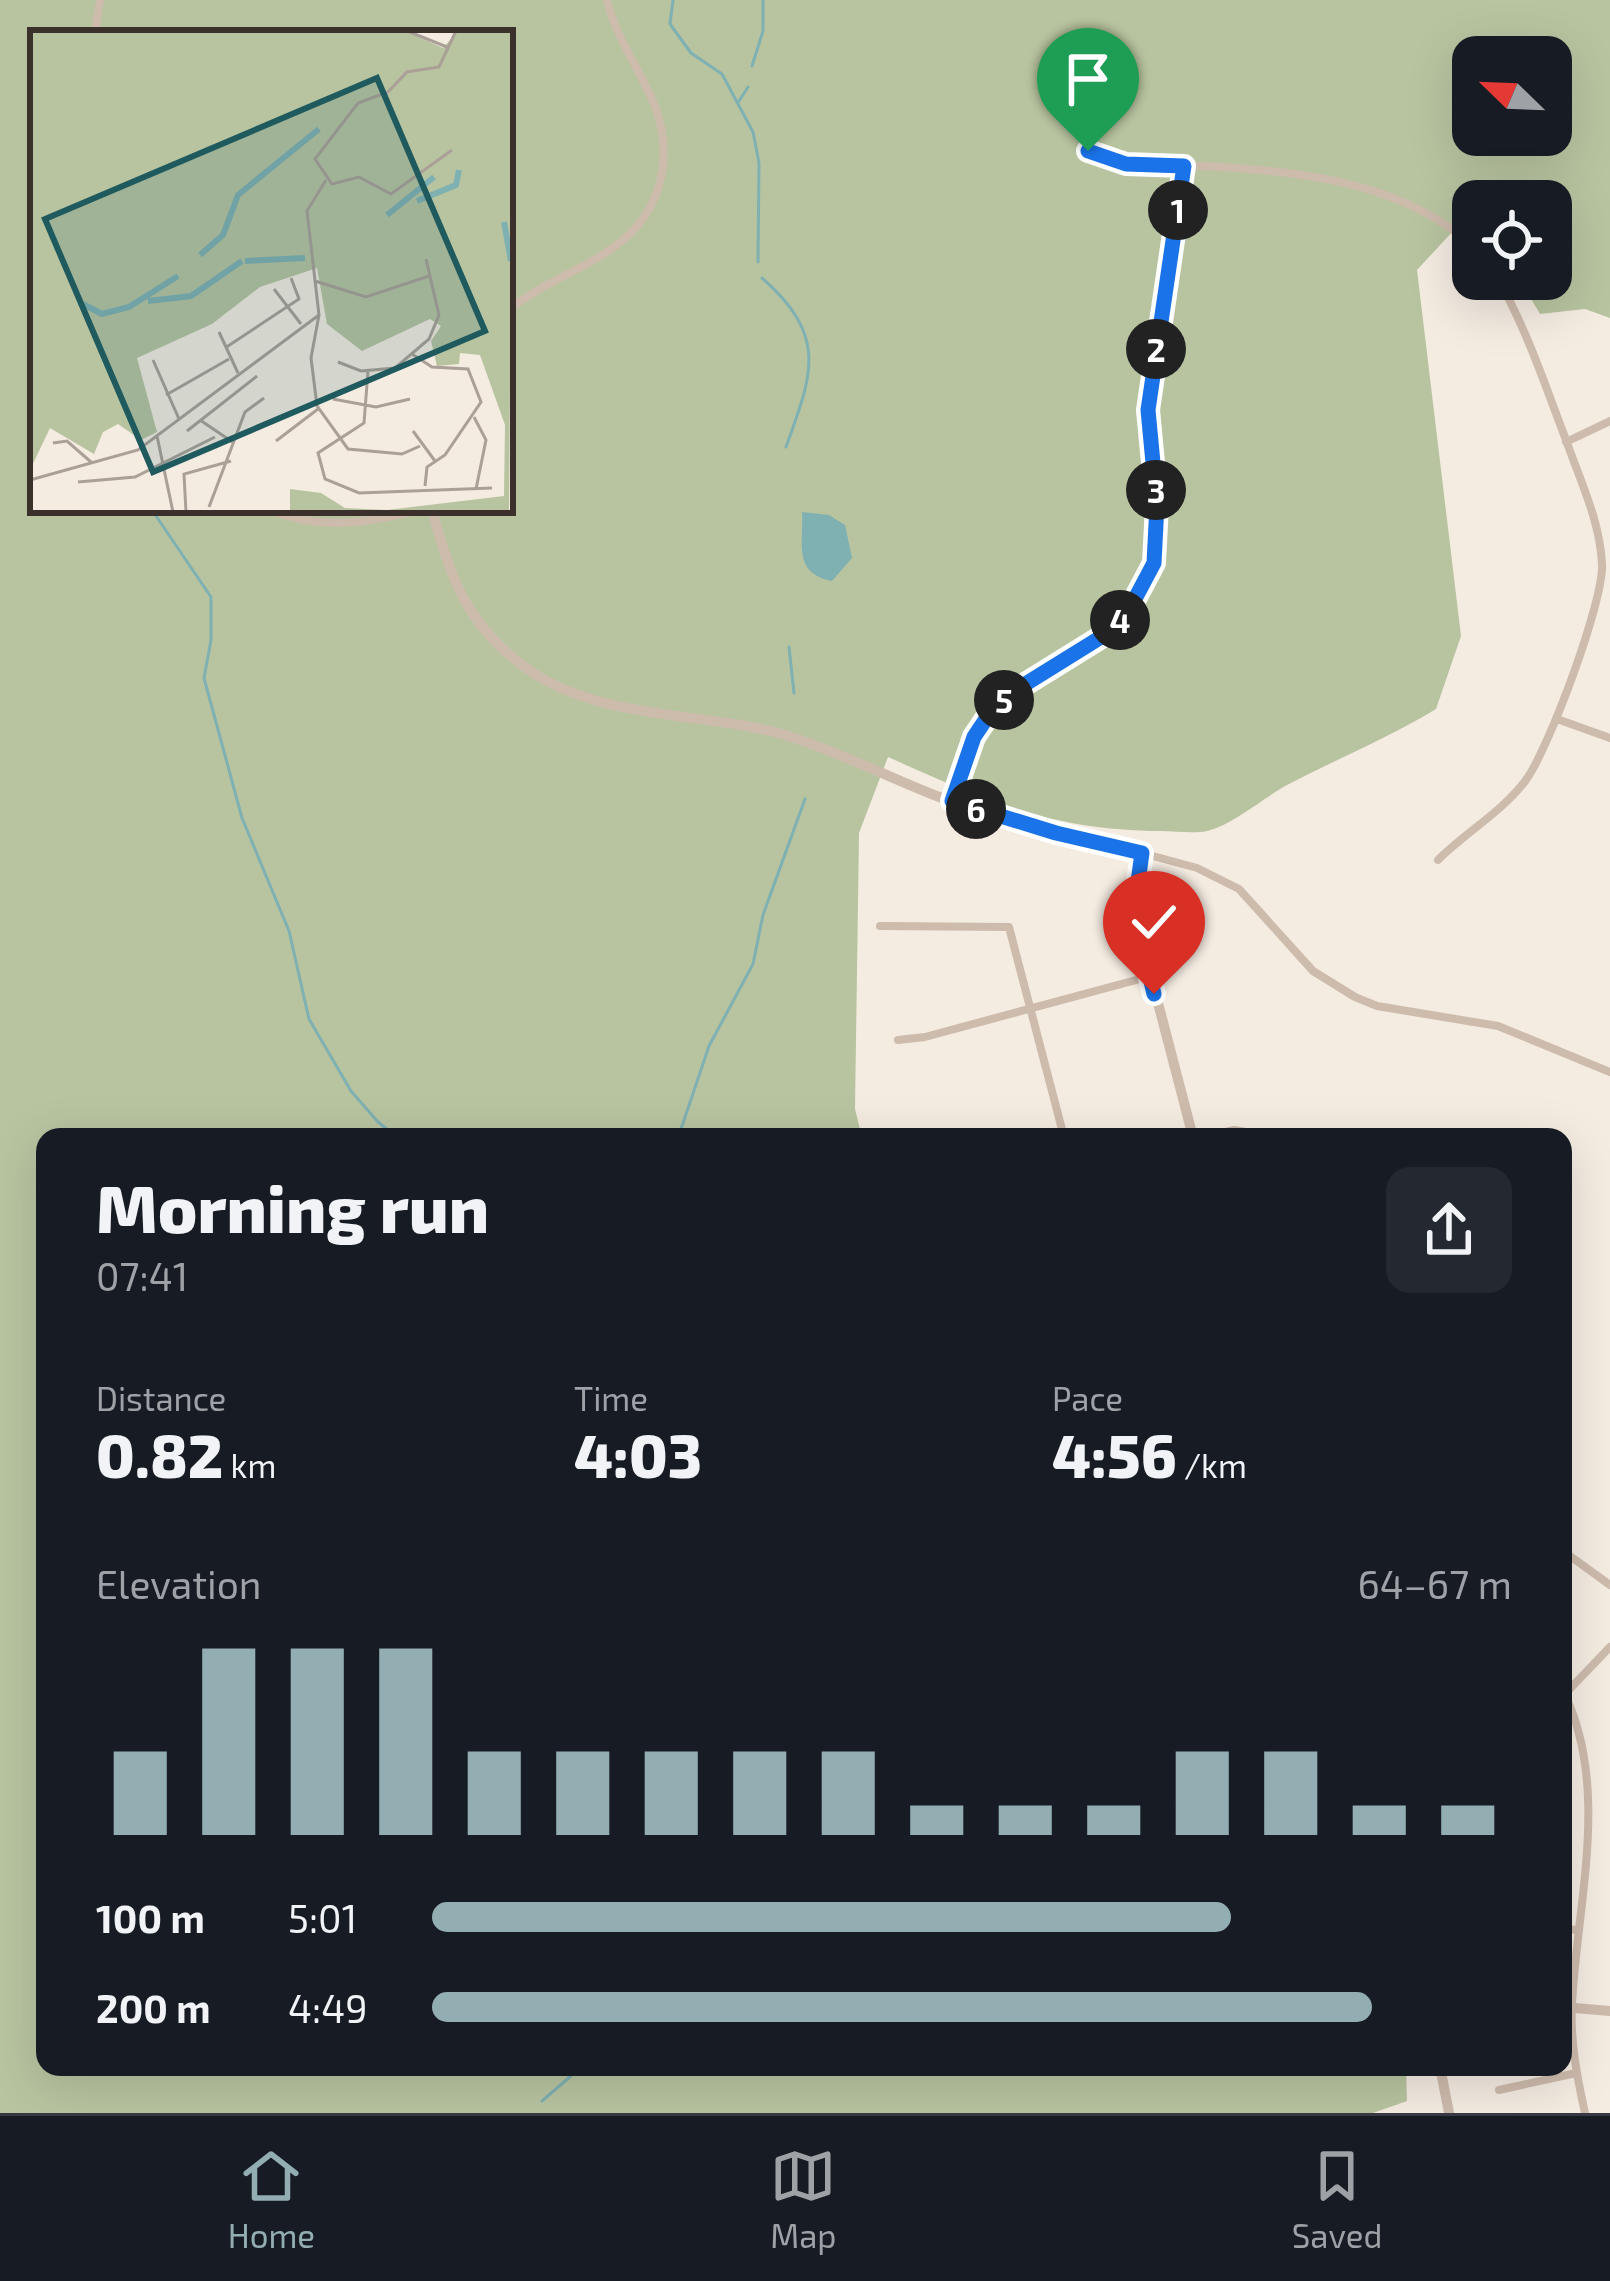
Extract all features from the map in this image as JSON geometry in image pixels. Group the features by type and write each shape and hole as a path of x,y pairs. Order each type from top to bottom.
{"street":[{"path":"95,30 100,0"},
{"path":"513,307 618,247 658,191 663,170 659,118 608,0"},
{"path":"1088,151 1126,164 1277,172 1370,190 1452,228"},
{"path":"952,801 974,737 990,713 1011,693 1106,634 1128,612 1154,563 1157,505 1148,410 1184,166"},
{"path":"1438,860 1523,784 1557,719 1603,569 1599,537 1566,442 1510,300"},
{"path":"1566,442 1610,422"},
{"path":"278,513 339,525 403,513"},
{"path":"433,513 449,572 472,615 501,648 555,686 589,698 784,735 952,801 1197,868 1239,889 1313,971 1355,997 1377,1006 1498,1026 1610,1072"},
{"path":"1557,719 1610,738"},
{"path":"1142,853 1134,911 1191,1128"},
{"path":"880,926 1009,927 1062,1128"},
{"path":"898,1040 925,1037 1151,976"},
{"path":"1572,1558 1610,1585"},
{"path":"1572,1687 1610,1647"},
{"path":"1572,1710 1580,1724 1588,1782 1588,1841 1572,1975"},
{"path":"1572,1930 1579,1930"},
{"path":"1572,2008 1610,2012"},
{"path":"1572,2044 1586,2113"},
{"path":"1572,2074 1576,2073"},
{"path":"1442,2076 1449,2113"},
{"path":"1499,2090 1562,2076"}],"green space":[{"path":"0,0 1610,0 1610,318 1585,309 1540,314 1532,300 1572,300 1572,180 1452,180 1452,232 1417,270 1461,636 1436,709 1287,785 1227,823 1202,832 1121,829 1052,819 888,757 859,833 855,1109 860,1128 36,1128 36,2076 1406,2076 1407,2101 1373,2113 0,2113"}],"water":[{"path":"802,512 829,515 845,525 852,558 832,581 805,564"}],"waterway":[{"path":"673,0 670,24 691,53 722,74 753,132 759,163 758,262"},
{"path":"752,66 763,31 763,0"},
{"path":"739,101 748,87"},
{"path":"762,278 798,319 809,357 803,398 786,447"},
{"path":"154,513 211,597 211,640 204,678 242,818 289,931 309,1019 351,1091 386,1128"},
{"path":"789,647 794,693"},
{"path":"681,1128 709,1046 753,964 763,915 805,799"},
{"path":"542,2101 571,2076"}],"route":[{"path":"1088,151 1126,164 1184,166 1148,410 1157,505 1154,563 1128,612 1106,634 1011,693 990,713 974,737 952,801 1142,853 1134,911 1154,994"}]}
